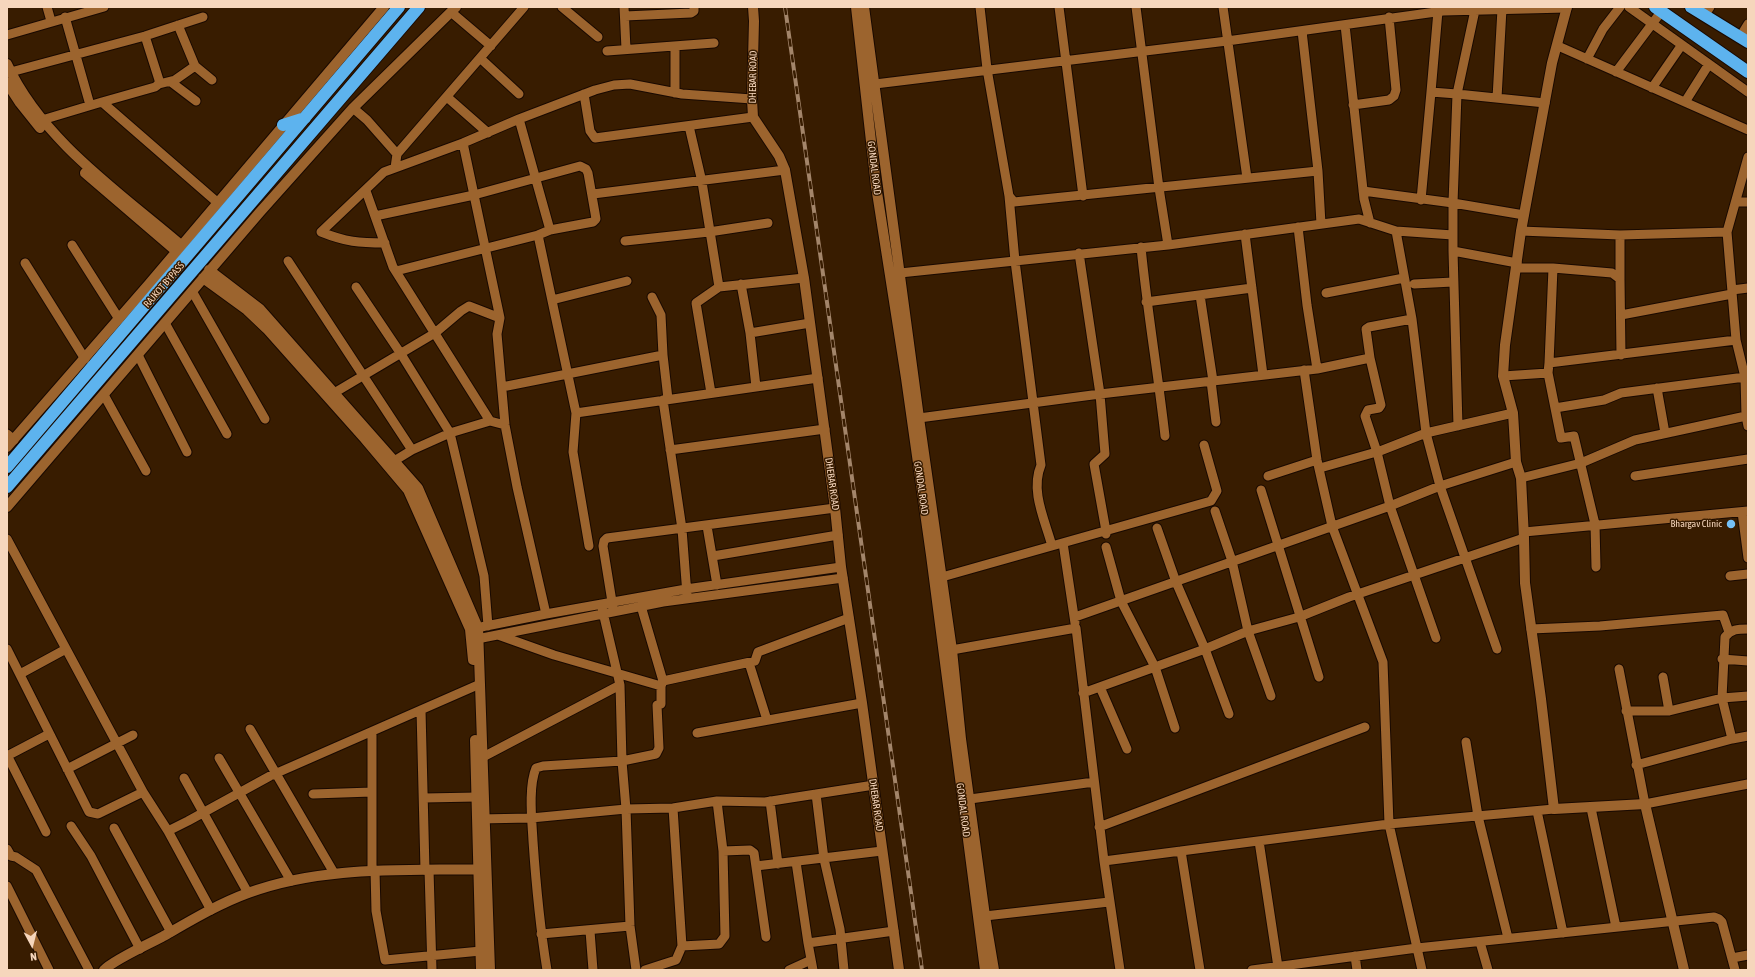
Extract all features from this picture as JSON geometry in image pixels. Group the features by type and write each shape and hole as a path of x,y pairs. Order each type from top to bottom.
{"highway":[{"name":"RAJKOT BYPASS","path":"7,467 305,118 320,91 369,42 399,7"},
{"name":"RAJKOT BYPASS","path":"7,488 420,7"},
{"path":"1691,7 1707,12 1744,40"},
{"path":"1658,9 1748,72"},
{"path":"283,125 305,118"}],"street":[{"path":"47,7 51,21"},
{"path":"7,35 51,21 104,7"},
{"path":"9,440 119,319 283,125 320,91 384,7"},
{"path":"395,168 397,154 524,7"},
{"path":"562,7 598,37"},
{"path":"626,49 625,12 691,13 694,11 694,7"},
{"name":"DHEBAR ROAD","path":"753,7 753,117 779,156 785,170 804,278 836,508 841,567 874,786 899,970"},
{"name":"GONDAL ROAD","path":"856,7 869,84 876,186 947,651 985,970"},
{"path":"864,7 869,84 900,273 942,577 947,651 994,970"},
{"path":"980,7 987,70 1009,196 1015,260 1042,465 1039,472 1036,490 1052,546"},
{"path":"1059,7 1083,196"},
{"path":"1136,7 1159,188 1168,245"},
{"path":"1223,7 1247,178"},
{"path":"869,84 1227,41 1438,11 1567,7 1558,46 1552,63 1521,231 1505,346 1503,376 1513,413 1516,462 1521,478 1524,535 1524,583 1542,699 1554,809"},
{"path":"1587,59 1603,29 1620,7"},
{"path":"1629,7 1653,23 1681,46 1748,92"},
{"path":"1458,426 1453,282 1453,203 1457,94 1468,9"},
{"path":"1497,98 1502,9"},
{"path":"1616,72 1653,23 1658,9"},
{"path":"7,508 206,274 353,108 454,10 490,46"},
{"path":"1422,200 1438,11"},
{"path":"65,17 90,105"},
{"path":"178,248 71,151 42,120 8,70 145,36 203,17"},
{"path":"1353,105 1390,100 1394,96 1396,90 1389,17"},
{"path":"1744,40 1748,24"},
{"path":"178,25 195,66 212,80"},
{"path":"1345,25 1363,191 1370,223"},
{"path":"1302,31 1318,170 1321,224"},
{"path":"145,36 159,84"},
{"path":"606,51 714,43"},
{"path":"675,46 675,93"},
{"path":"1558,46 1748,130"},
{"path":"1652,88 1681,46"},
{"path":"480,58 518,94"},
{"path":"1685,102 1709,64"},
{"path":"42,120 155,87 159,84 171,82 195,66"},
{"path":"171,82 196,101"},
{"path":"385,243 355,243 341,240 321,232 366,191 384,172 463,143 519,119 584,94 623,84 675,93 752,98"},
{"path":"8,86 23,94"},
{"path":"8,86 29,115 63,152 100,186 178,248"},
{"path":"1431,92 1545,103"},
{"path":"584,94 590,131 595,138 753,117"},
{"path":"447,96 488,133"},
{"path":"340,99 367,120 397,154"},
{"path":"102,102 218,203"},
{"path":"519,119 550,230"},
{"path":"689,126 702,182 719,287"},
{"path":"463,143 500,318 497,334 505,425 517,487 546,614"},
{"path":"1748,157 1728,232 1736,340 1745,377 1746,416 1748,426"},
{"path":"375,216 474,195 535,177 580,166 586,169 588,173 596,219 593,222 550,230 538,235 396,271"},
{"path":"592,194 702,182 785,170"},
{"path":"1009,196 1014,202 1022,202 1318,170"},
{"path":"366,191 396,271 490,422"},
{"path":"1363,191 1453,203 1524,215"},
{"path":"1736,202 1748,202"},
{"path":"900,273 1168,245 1359,219 1396,231 1454,235"},
{"path":"625,241 709,232 768,223"},
{"path":"1298,227 1307,305 1317,369"},
{"path":"1396,231 1412,319 1426,433 1440,486 1497,649"},
{"path":"1521,231 1620,236 1728,232"},
{"path":"1244,234 1263,375"},
{"path":"538,235 576,413 573,452 589,546"},
{"path":"1620,236 1621,355"},
{"path":"72,245 119,319"},
{"path":"1141,247 1146,302 1160,387 1165,436"},
{"path":"1453,251 1516,265 1612,273 1620,280"},
{"path":"1079,254 1100,394 1105,454 1094,464 1106,532"},
{"path":"288,261 362,377 412,450"},
{"path":"25,263 85,358"},
{"path":"1553,268 1548,373 1560,438 1574,436 1581,463 1595,524 1596,567"},
{"path":"206,274 260,309 418,488 480,627"},
{"path":"206,274 267,329 365,439 408,490 480,627 554,655 662,684 755,661 758,652 849,618"},
{"path":"711,393 696,303 719,287 804,278"},
{"path":"1326,293 1404,278"},
{"path":"552,300 627,281"},
{"path":"1414,284 1453,282"},
{"path":"741,284 750,333 756,387"},
{"path":"356,287 401,354 450,433 484,576 480,627 475,640 483,757 481,819 490,970"},
{"path":"1146,302 1252,288"},
{"path":"1621,315 1748,288"},
{"path":"192,291 265,419"},
{"path":"1200,295 1216,422"},
{"path":"652,297 661,315 665,400 670,450 682,529 688,600"},
{"path":"334,393 435,333 469,306 500,318"},
{"path":"1412,319 1369,328 1366,330 1370,358 1381,405 1379,408 1368,410 1365,416 1377,452 1390,506 1413,577 1436,638"},
{"path":"165,323 227,434"},
{"path":"750,333 810,323"},
{"path":"1549,363 1736,340"},
{"path":"138,355 187,452"},
{"path":"502,386 568,375 663,355"},
{"path":"919,418 1100,394 1317,369 1370,358"},
{"path":"1304,370 1319,464 1332,526 1383,662 1389,824 1422,970"},
{"path":"1503,376 1548,373"},
{"path":"1555,408 1604,400 1621,393 1745,377"},
{"path":"576,413 818,378"},
{"path":"1657,388 1665,433"},
{"path":"104,395 146,471"},
{"path":"1268,476 1377,452 1426,433 1513,413"},
{"path":"1521,478 1581,463 1636,440 1746,416"},
{"path":"394,461 412,450 450,433 490,422 505,425"},
{"path":"670,450 825,429"},
{"path":"942,577 1106,532 1211,501 1217,491 1204,444"},
{"path":"1635,476 1748,459"},
{"path":"1075,617 1390,506 1440,486 1516,462"},
{"path":"1261,490 1279,545 1299,617 1319,677"},
{"path":"613,607 603,546 605,539 836,508"},
{"path":"1215,511 1232,561 1248,631 1271,696"},
{"path":"1082,693 1205,649 1248,631 1299,617 1357,595 1413,577 1524,535 1595,524 1745,511 1748,558"},
{"path":"707,526 717,585"},
{"path":"1157,528 1176,582 1205,649 1229,714"},
{"path":"713,556 838,536"},
{"path":"7,539 143,792 168,830 211,910"},
{"path":"1063,543 1075,617 1082,693 1099,827 1120,970"},
{"path":"1106,548 1121,601 1155,667 1175,728"},
{"path":"613,607 686,589 841,567"},
{"path":"1730,576 1748,574"},
{"path":"480,627 546,614 613,607 641,606 843,578"},
{"path":"546,970 538,911 532,818 533,776 536,768 543,766 622,761 658,752 659,704 662,684 641,606"},
{"path":"475,640 603,608"},
{"path":"603,608 620,685 630,926 636,970"},
{"path":"1531,629 1600,626 1722,615 1729,632"},
{"path":"947,651 1076,628"},
{"path":"1732,739 1722,698 1722,659 1725,637 1729,632 1734,630 1748,629"},
{"path":"7,648 89,812 93,814 106,812 143,792"},
{"path":"20,674 66,649"},
{"path":"1722,659 1748,661"},
{"path":"750,666 767,720"},
{"path":"1618,669 1636,765 1684,970"},
{"path":"1663,677 1669,711"},
{"path":"483,757 620,685"},
{"path":"168,830 204,813 275,774 477,686"},
{"path":"477,686 477,797 481,819"},
{"path":"1100,687 1126,749"},
{"path":"1626,711 1669,711 1722,698 1748,696"},
{"path":"697,733 862,703"},
{"path":"421,710 432,970"},
{"path":"1099,827 1365,726"},
{"path":"250,729 334,874"},
{"path":"372,732 373,871 376,911 384,960 432,957 481,951"},
{"path":"46,832 7,756 49,734"},
{"path":"67,769 133,735"},
{"path":"1636,765 1748,736"},
{"path":"1466,742 1478,816 1508,938"},
{"path":"218,758 291,881"},
{"path":"184,778 248,893"},
{"path":"970,799 1094,782"},
{"path":"1104,861 1389,824 1554,809 1645,804 1748,784"},
{"path":"481,819 532,818 626,809 674,808 717,801 770,801 874,786"},
{"path":"313,794 372,792"},
{"path":"816,794 824,859 840,929 844,970"},
{"path":"424,798 477,797"},
{"path":"682,946 719,944 723,941 725,936 723,850 717,801"},
{"path":"770,801 778,864"},
{"path":"645,970 676,960 682,946 674,808"},
{"path":"1591,808 1616,927"},
{"path":"1537,811 1563,932"},
{"path":"71,826 91,856 140,949"},
{"path":"114,828 171,932"},
{"path":"1259,841 1278,967"},
{"path":"7,849 11,856 36,870 89,970"},
{"path":"723,850 750,850 754,852 766,937"},
{"path":"756,866 824,859 882,850"},
{"path":"1181,851 1200,970"},
{"path":"796,862 813,970"},
{"path":"104,970 211,910 248,893 291,881 334,874 373,871 483,869"},
{"path":"481,970 483,869"},
{"path":"7,886 49,970"},
{"path":"985,916 1109,902"},
{"path":"1252,970 1417,948 1714,917 1719,918 1722,922 1735,970"},
{"path":"541,934 590,931 630,926"},
{"path":"590,931 592,970"},
{"path":"808,943 894,931"},
{"path":"1480,942 1488,970"},
{"path":"1732,958 1748,955"},
{"path":"1355,956 1357,970"},
{"path":"789,970 812,960"}],"railway":[{"path":"785,7 922,970"}],"place":[{"name":"Bhargav Clinic","path":"1731,524"}]}
